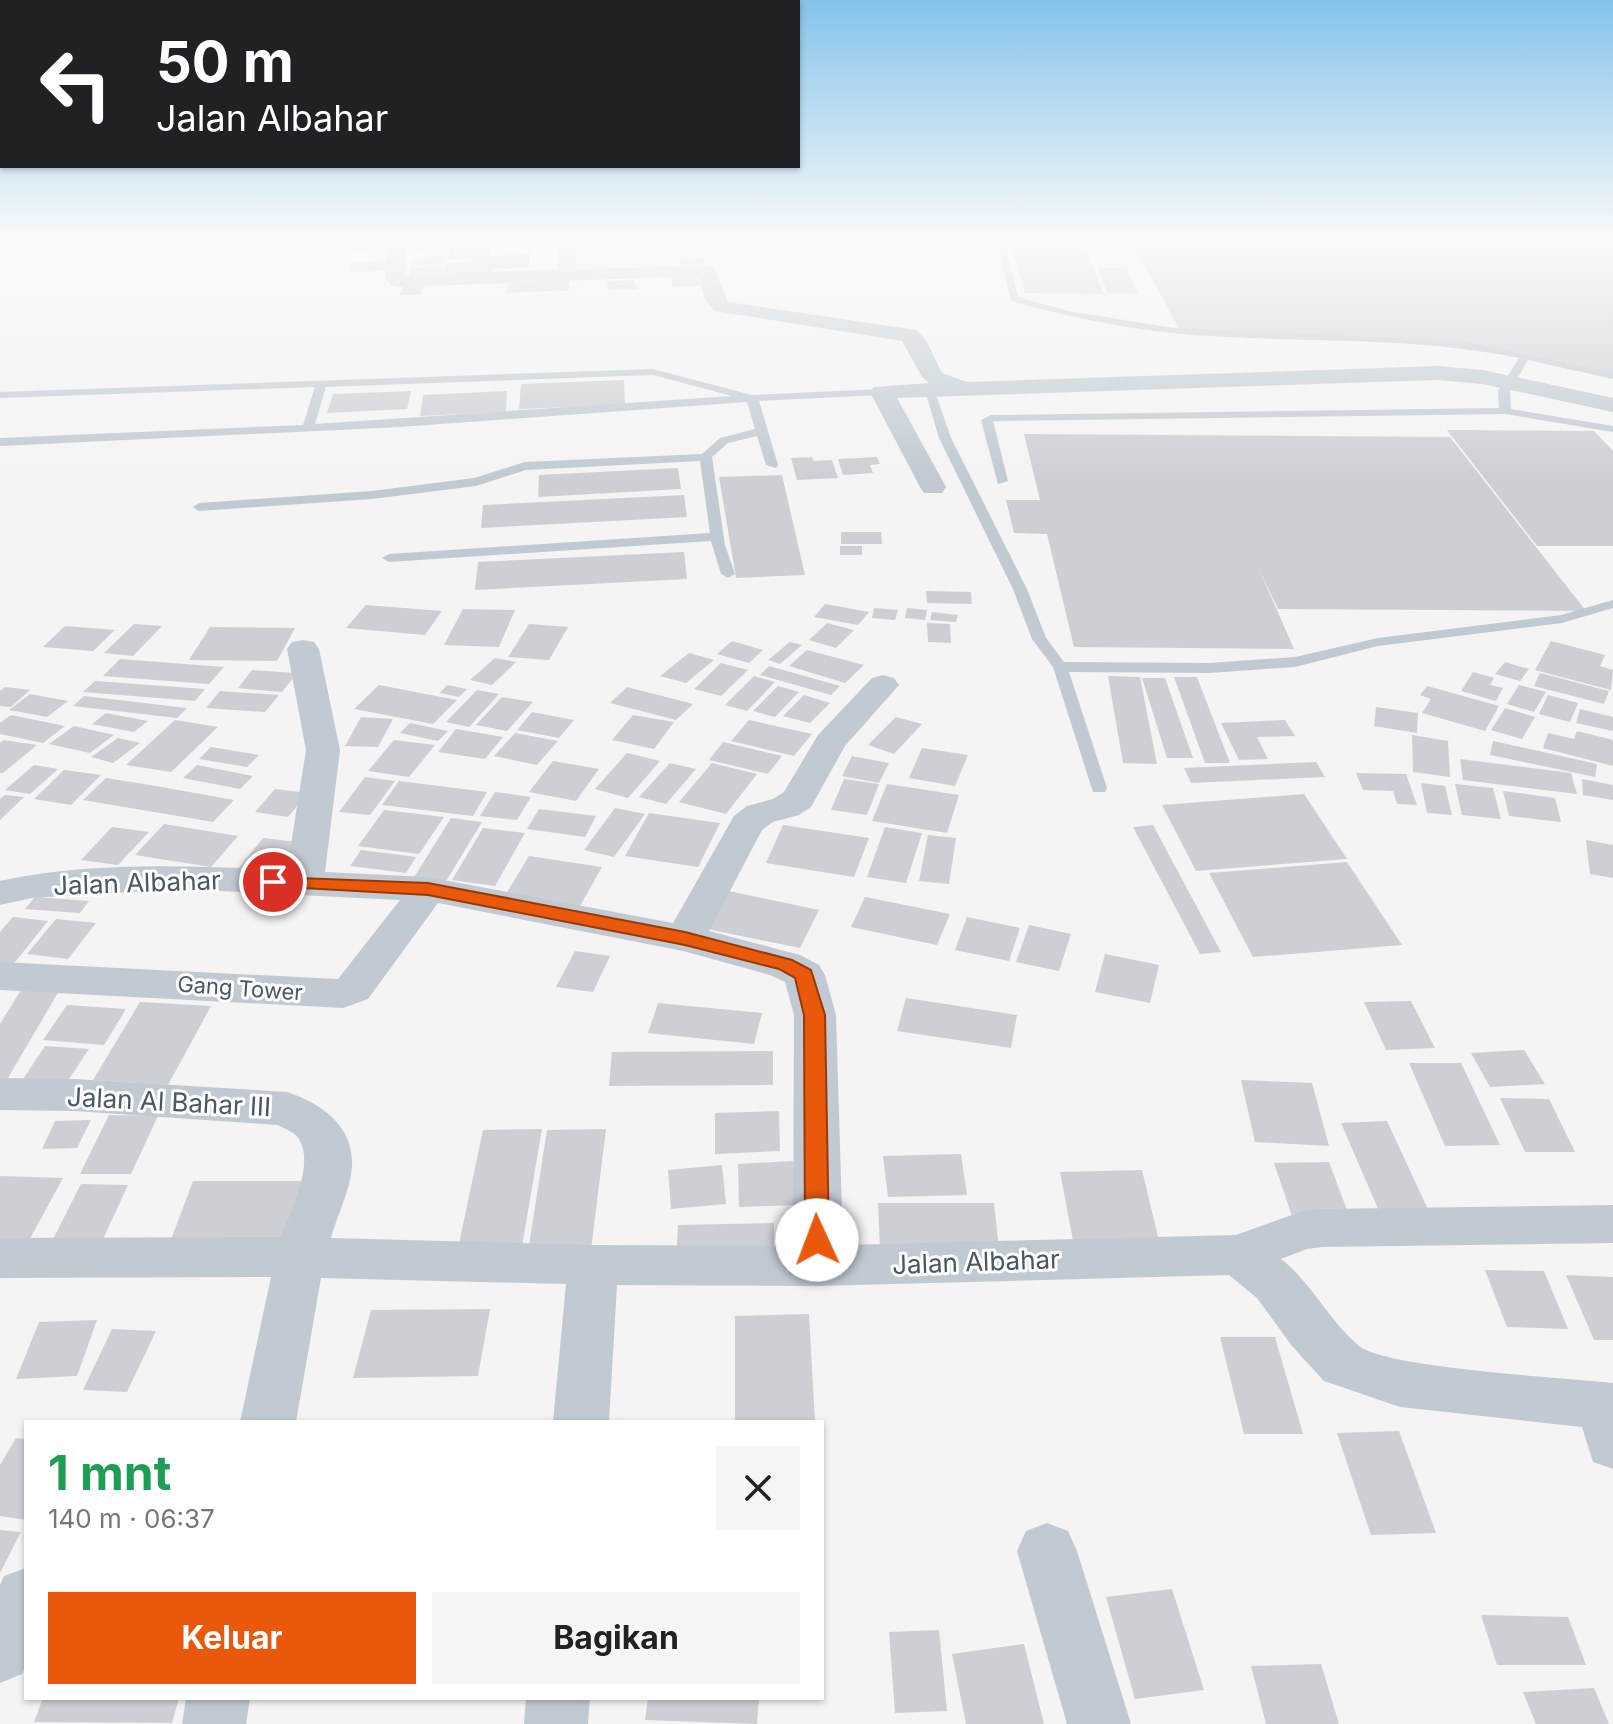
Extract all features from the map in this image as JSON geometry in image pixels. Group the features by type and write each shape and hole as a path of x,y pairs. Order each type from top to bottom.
{"street":[{"path":"801,318 901,333 915,340 933,377 961,388"},
{"path":"933,487 882,392 1438,373 1511,378 1613,405"},
{"path":"303,649 323,750 304,884"},
{"path":"685,938 747,824 760,814 798,799 830,742 883,685"},
{"name":"Jalan Albahar","path":"0,893 32,886 151,878 428,889 685,938 785,965 804,975 815,1015 818,1266 1239,1255 1303,1230 1322,1228 1613,1224"},
{"name":"Gang Tower","path":"0,976 343,994 353,989 428,889"},
{"name":"Jalan Al Bahar III","path":"0,1094 75,1095 287,1109 312,1123 324,1139 328,1166 300,1257 268,1420"},
{"path":"1239,1255 1275,1283 1311,1331 1343,1365 1400,1384 1610,1419"},
{"path":"0,1258 300,1257 593,1265 818,1266"},
{"path":"581,1420 593,1265"},
{"path":"1047,1551 1099,1724"},
{"path":"0,1652 24,1601"},
{"path":"214,1724 218,1700"},
{"path":"556,1724 558,1700"}],"lane":[{"path":"1091,318 1182,334 1443,342 1613,376"},
{"path":"1505,411 1504,391 1522,360"},
{"path":"308,428 322,383"},
{"path":"0,395 322,383 658,389 752,398 882,392"},
{"path":"0,442 308,428 658,389 752,398"},
{"path":"928,389 945,438 1020,589 1039,639 1060,667 1099,788"},
{"path":"752,398 772,465"},
{"path":"1002,481 987,420 1000,416 1505,411 1613,429"},
{"path":"728,574 717,537 706,457 713,447 732,435 762,432"},
{"path":"199,507 372,495 476,482 525,466 706,457"},
{"path":"389,558 717,537"},
{"path":"1060,667 1210,668 1295,662 1378,642 1562,619 1613,604"}],"building":[{"path":"1174,318 1613,318 1613,376 1443,342 1182,334"},
{"path":"624,380 625,405 519,409 521,384"},
{"path":"411,391 407,409 327,413 333,394"},
{"path":"507,391 506,412 420,416 423,395"},
{"path":"1447,430 1594,431 1613,451 1613,546 1537,546"},
{"path":"1024,434 1450,437 1586,611 1278,609 1258,567 1294,649 1074,647 1047,534 1014,533 1006,500 1040,500"},
{"path":"812,457 814,461 832,460 838,478 797,480 791,458"},
{"path":"877,457 880,464 870,465 873,473 843,475 838,459"},
{"path":"678,468 681,489 538,497 539,475"},
{"path":"782,475 805,575 736,578 719,477"},
{"path":"684,495 687,517 481,528 483,505"},
{"path":"841,532 881,532 882,544 841,544"},
{"path":"840,546 862,546 862,555 840,555"},
{"path":"684,552 687,579 475,590 478,562"},
{"path":"926,591 971,592 972,604 927,603"},
{"path":"825,604 869,612 858,625 814,617"},
{"path":"366,605 442,611 425,635 346,628"},
{"path":"874,608 898,610 895,620 872,618"},
{"path":"907,608 927,610 925,620 905,618"},
{"path":"463,609 515,610 499,647 444,645"},
{"path":"932,612 958,615 956,622 930,620"},
{"path":"827,623 854,630 836,648 809,640"},
{"path":"927,623 950,624 951,643 928,642"},
{"path":"134,624 162,626 133,656 104,653"},
{"path":"529,624 568,627 549,660 508,657"},
{"path":"65,626 115,630 93,651 43,647"},
{"path":"210,627 295,628 277,661 189,660"},
{"path":"732,641 763,650 749,663 717,654"},
{"path":"1551,641 1605,655 1600,666 1613,670 1611,690 1535,670"},
{"path":"790,642 802,645 780,664 768,660"},
{"path":"807,650 864,665 845,683 789,666"},
{"path":"689,653 714,660 686,683 660,676"},
{"path":"495,658 516,662 492,685 470,680"},
{"path":"120,659 224,667 209,684 103,676"},
{"path":"1505,662 1529,669 1520,681 1495,674"},
{"path":"721,663 748,670 721,696 694,689"},
{"path":"769,666 840,686 831,695 760,675"},
{"path":"252,670 297,673 282,692 238,688"},
{"path":"1473,672 1494,678 1490,685 1503,688 1496,701 1461,691"},
{"path":"1540,673 1609,691 1604,704 1534,686"},
{"path":"754,676 775,682 747,711 725,705"},
{"path":"1108,676 1140,677 1157,764 1123,763"},
{"path":"1174,677 1197,677 1230,763 1205,763"},
{"path":"1142,678 1165,678 1193,758 1167,758"},
{"path":"95,681 205,689 195,701 83,692"},
{"path":"379,685 457,700 433,724 354,709"},
{"path":"447,685 467,689 459,697 440,693"},
{"path":"1519,685 1546,692 1534,712 1507,704"},
{"path":"778,686 799,692 775,717 753,711"},
{"path":"1427,686 1499,706 1485,731 1422,713 1431,699 1420,695"},
{"path":"5,687 30,690 11,707 0,706 0,691"},
{"path":"627,687 693,704 676,720 610,703"},
{"path":"477,690 499,694 469,727 446,722"},
{"path":"220,691 279,695 265,712 206,708"},
{"path":"30,694 68,701 47,717 9,710"},
{"path":"804,695 830,703 810,723 783,716"},
{"path":"1548,695 1578,703 1570,722 1539,714"},
{"path":"84,696 187,708 177,718 73,706"},
{"path":"502,697 533,702 507,731 476,725"},
{"path":"1376,707 1418,713 1417,733 1374,726"},
{"path":"1505,708 1535,717 1522,739 1491,730"},
{"path":"1580,709 1613,717 1613,731 1576,723"},
{"path":"532,712 574,720 559,738 517,730"},
{"path":"106,713 148,721 134,732 92,724"},
{"path":"11,715 65,726 43,743 0,734 0,723"},
{"path":"633,715 674,722 654,749 612,740"},
{"path":"361,717 393,719 378,747 345,746"},
{"path":"896,717 922,724 894,754 868,745"},
{"path":"175,720 218,727 171,772 126,765"},
{"path":"749,720 812,734 794,756 731,741"},
{"path":"1285,720 1295,736 1257,737 1268,759 1239,760 1221,723"},
{"path":"410,723 448,731 438,741 400,733"},
{"path":"74,726 114,735 90,753 49,744"},
{"path":"456,729 503,737 485,759 438,752"},
{"path":"1577,731 1613,740 1613,766 1543,748 1548,733 1574,739"},
{"path":"515,733 558,741 537,765 494,756"},
{"path":"1412,735 1448,741 1450,777 1413,772"},
{"path":"118,738 140,743 113,763 91,757"},
{"path":"4,740 37,745 0,773 0,743"},
{"path":"394,740 435,745 409,777 368,771"},
{"path":"1493,741 1597,764 1595,777 1490,755"},
{"path":"723,742 782,756 768,774 709,760"},
{"path":"211,747 259,755 247,767 199,759"},
{"path":"922,748 968,755 955,786 909,778"},
{"path":"627,753 660,761 628,798 595,789"},
{"path":"852,756 889,763 879,783 842,776"},
{"path":"1460,759 1571,773 1577,794 1463,780"},
{"path":"553,761 599,769 576,801 529,792"},
{"path":"1316,762 1325,777 1191,783 1184,768"},
{"path":"670,763 696,769 666,804 639,797"},
{"path":"712,763 757,774 726,814 679,802"},
{"path":"34,765 58,769 30,794 5,790"},
{"path":"197,765 253,776 240,789 183,778"},
{"path":"64,770 101,775 71,805 34,799"},
{"path":"1356,773 1406,774 1417,805 1397,804 1393,791 1363,790"},
{"path":"365,777 395,781 370,815 339,812"},
{"path":"106,778 234,800 213,822 83,800"},
{"path":"844,779 879,784 867,815 831,810"},
{"path":"1582,779 1613,785 1613,800 1583,795"},
{"path":"399,781 487,792 473,816 382,805"},
{"path":"1421,783 1445,786 1452,815 1427,813"},
{"path":"887,784 959,795 947,833 872,821"},
{"path":"1455,784 1493,788 1501,819 1462,815"},
{"path":"275,789 308,793 288,817 255,812"},
{"path":"1503,791 1555,798 1561,822 1509,816"},
{"path":"495,792 531,797 517,820 480,816"},
{"path":"1304,794 1347,859 1196,871 1162,805"},
{"path":"5,795 24,797 0,820 0,799"},
{"path":"615,808 645,814 614,857 584,850"},
{"path":"539,809 596,816 585,837 527,829"},
{"path":"384,810 444,817 419,854 358,846"},
{"path":"649,813 720,823 698,867 625,856"},
{"path":"451,818 482,822 445,883 413,879"},
{"path":"164,824 238,836 211,867 135,855"},
{"path":"783,825 869,838 854,877 766,863"},
{"path":"1153,825 1221,952 1200,954 1133,827"},
{"path":"112,827 149,832 118,865 81,860"},
{"path":"885,827 922,833 906,883 867,877"},
{"path":"483,828 525,833 495,886 452,880"},
{"path":"928,835 956,838 949,884 919,881"},
{"path":"263,838 298,842 269,880 233,875"},
{"path":"1586,840 1613,845 1613,878 1590,874"},
{"path":"361,850 416,857 406,873 350,866"},
{"path":"529,856 602,867 580,906 506,894"},
{"path":"1347,862 1402,945 1253,957 1209,873"},
{"path":"729,891 819,910 800,948 707,929"},
{"path":"35,897 89,901 80,913 25,909"},
{"path":"865,897 950,914 937,945 851,927"},
{"path":"13,917 48,921 7,972 0,972 0,932"},
{"path":"967,917 1020,928 1009,961 955,950"},
{"path":"56,919 96,923 68,959 27,954"},
{"path":"1029,925 1071,934 1059,971 1016,962"},
{"path":"575,951 610,956 593,992 556,987"},
{"path":"1105,954 1159,965 1150,1003 1095,992"},
{"path":"21,990 59,991 5,1083 0,1083 0,1024"},
{"path":"906,998 1017,1015 1011,1048 897,1031"},
{"path":"1411,1001 1435,1048 1386,1050 1364,1002"},
{"path":"140,1002 211,1006 168,1085 93,1080"},
{"path":"658,1003 762,1013 754,1044 648,1033"},
{"path":"67,1005 126,1009 104,1045 43,1040"},
{"path":"45,1046 89,1049 67,1082 23,1079"},
{"path":"1524,1050 1545,1084 1490,1087 1471,1053"},
{"path":"773,1051 773,1085 609,1086 612,1052"},
{"path":"1409,1063 1461,1063 1500,1145 1445,1146"},
{"path":"1241,1080 1312,1083 1329,1146 1255,1142"},
{"path":"1500,1098 1549,1099 1575,1152 1525,1152"},
{"path":"779,1111 780,1151 715,1154 715,1113"},
{"path":"109,1115 158,1116 131,1174 80,1174"},
{"path":"91,1120 77,1148 42,1149 55,1121"},
{"path":"1387,1121 1431,1216 1382,1218 1341,1123"},
{"path":"542,1129 520,1258 456,1258 483,1130"},
{"path":"606,1129 590,1258 527,1258 547,1130"},
{"path":"961,1154 967,1195 888,1197 883,1156"},
{"path":"793,1161 796,1205 739,1207 738,1164"},
{"path":"1329,1162 1350,1218 1293,1219 1274,1163"},
{"path":"722,1165 726,1204 671,1209 668,1170"},
{"path":"1142,1170 1161,1249 1075,1251 1060,1172"},
{"path":"0,1176 63,1178 26,1246 0,1245"},
{"path":"193,1181 304,1181 284,1245 169,1245"},
{"path":"81,1184 128,1185 98,1250 48,1249"},
{"path":"878,1203 994,1203 999,1249 880,1249"},
{"path":"774,1223 774,1259 676,1260 678,1225"},
{"path":"1485,1270 1544,1271 1568,1329 1507,1327"},
{"path":"1566,1275 1613,1277 1613,1340 1594,1340"},
{"path":"490,1309 478,1376 353,1378 371,1310"},
{"path":"809,1314 815,1420 735,1420 735,1316"},
{"path":"97,1320 77,1376 16,1379 39,1322"},
{"path":"112,1329 156,1331 127,1392 83,1390"},
{"path":"1220,1337 1275,1337 1303,1434 1244,1434"},
{"path":"1399,1431 1436,1533 1371,1535 1337,1433"},
{"path":"16,1438 24,1439 24,1520 0,1516 0,1465"},
{"path":"0,1530 21,1532 0,1573"},
{"path":"1172,1589 1204,1690 1135,1699 1106,1597"},
{"path":"1481,1615 1568,1617 1586,1665 1497,1665"},
{"path":"939,1630 947,1711 895,1713 889,1632"},
{"path":"1024,1644 1044,1724 966,1724 952,1654"},
{"path":"1321,1664 1339,1724 1266,1724 1251,1666"},
{"path":"1594,1688 1609,1724 1536,1724 1523,1692"},
{"path":"42,1700 178,1700 172,1723 34,1722"},
{"path":"648,1700 759,1700 757,1724 645,1720"}],"route":[{"path":"273,882 428,889 685,938 785,965 804,975 815,1015 817,1240"}]}
